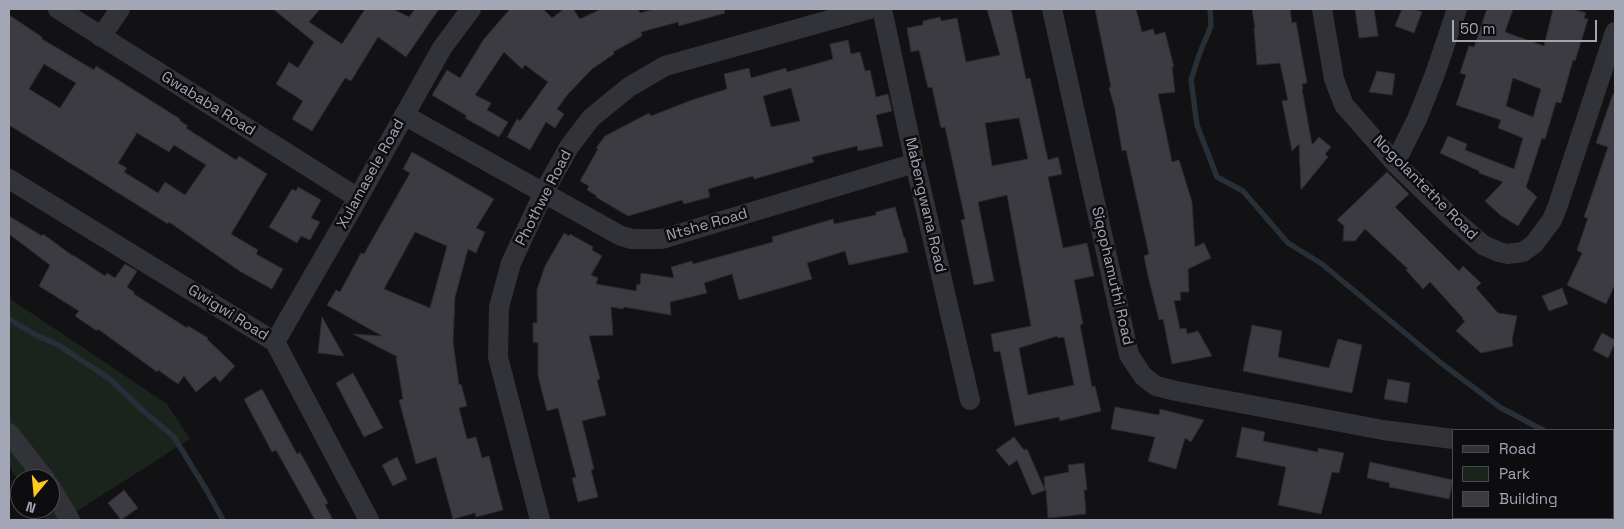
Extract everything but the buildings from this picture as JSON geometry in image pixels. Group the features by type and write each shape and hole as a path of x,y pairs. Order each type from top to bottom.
{"street":[{"name":"Gwababa Road","path":"58,9 358,198"},
{"path":"101,37 120,9"},
{"name":"Xulamasele Road","path":"274,342 442,48 471,9"},
{"name":"Phothwe Road","path":"540,520 498,357 499,307 511,263 544,192 570,147 591,118 629,87 665,66 869,9"},
{"name":"Mabengwana Road","path":"882,9 970,400"},
{"name":"Siqophamuthi Road","path":"1052,9 1129,355 1142,376 1156,386 1176,391 1383,430 1452,439"},
{"name":"Nogolantethe Road","path":"1322,9 1334,79 1344,105 1395,163 1451,217 1483,245 1508,254 1523,252 1534,244 1552,220 1615,32"},
{"path":"1395,163 1435,74 1457,9"},
{"name":"Ntshe Road","path":"404,115 621,236 632,239 662,239 915,162"},
{"name":"Gwigwi Road","path":"9,179 274,342 369,520"},
{"path":"9,433 37,469"},
{"path":"60,503 70,520"}],"green space":[{"path":"9,298 167,404 190,439 63,520 44,519 60,519 60,469 11,469 9,466"}],"waterway":[{"path":"1210,9 1211,26 1191,80 1197,125 1217,177 1243,191 1288,243 1322,264 1441,363 1501,408 1541,429"},
{"path":"9,319 34,334 58,345 110,379 174,437 223,520"}]}
